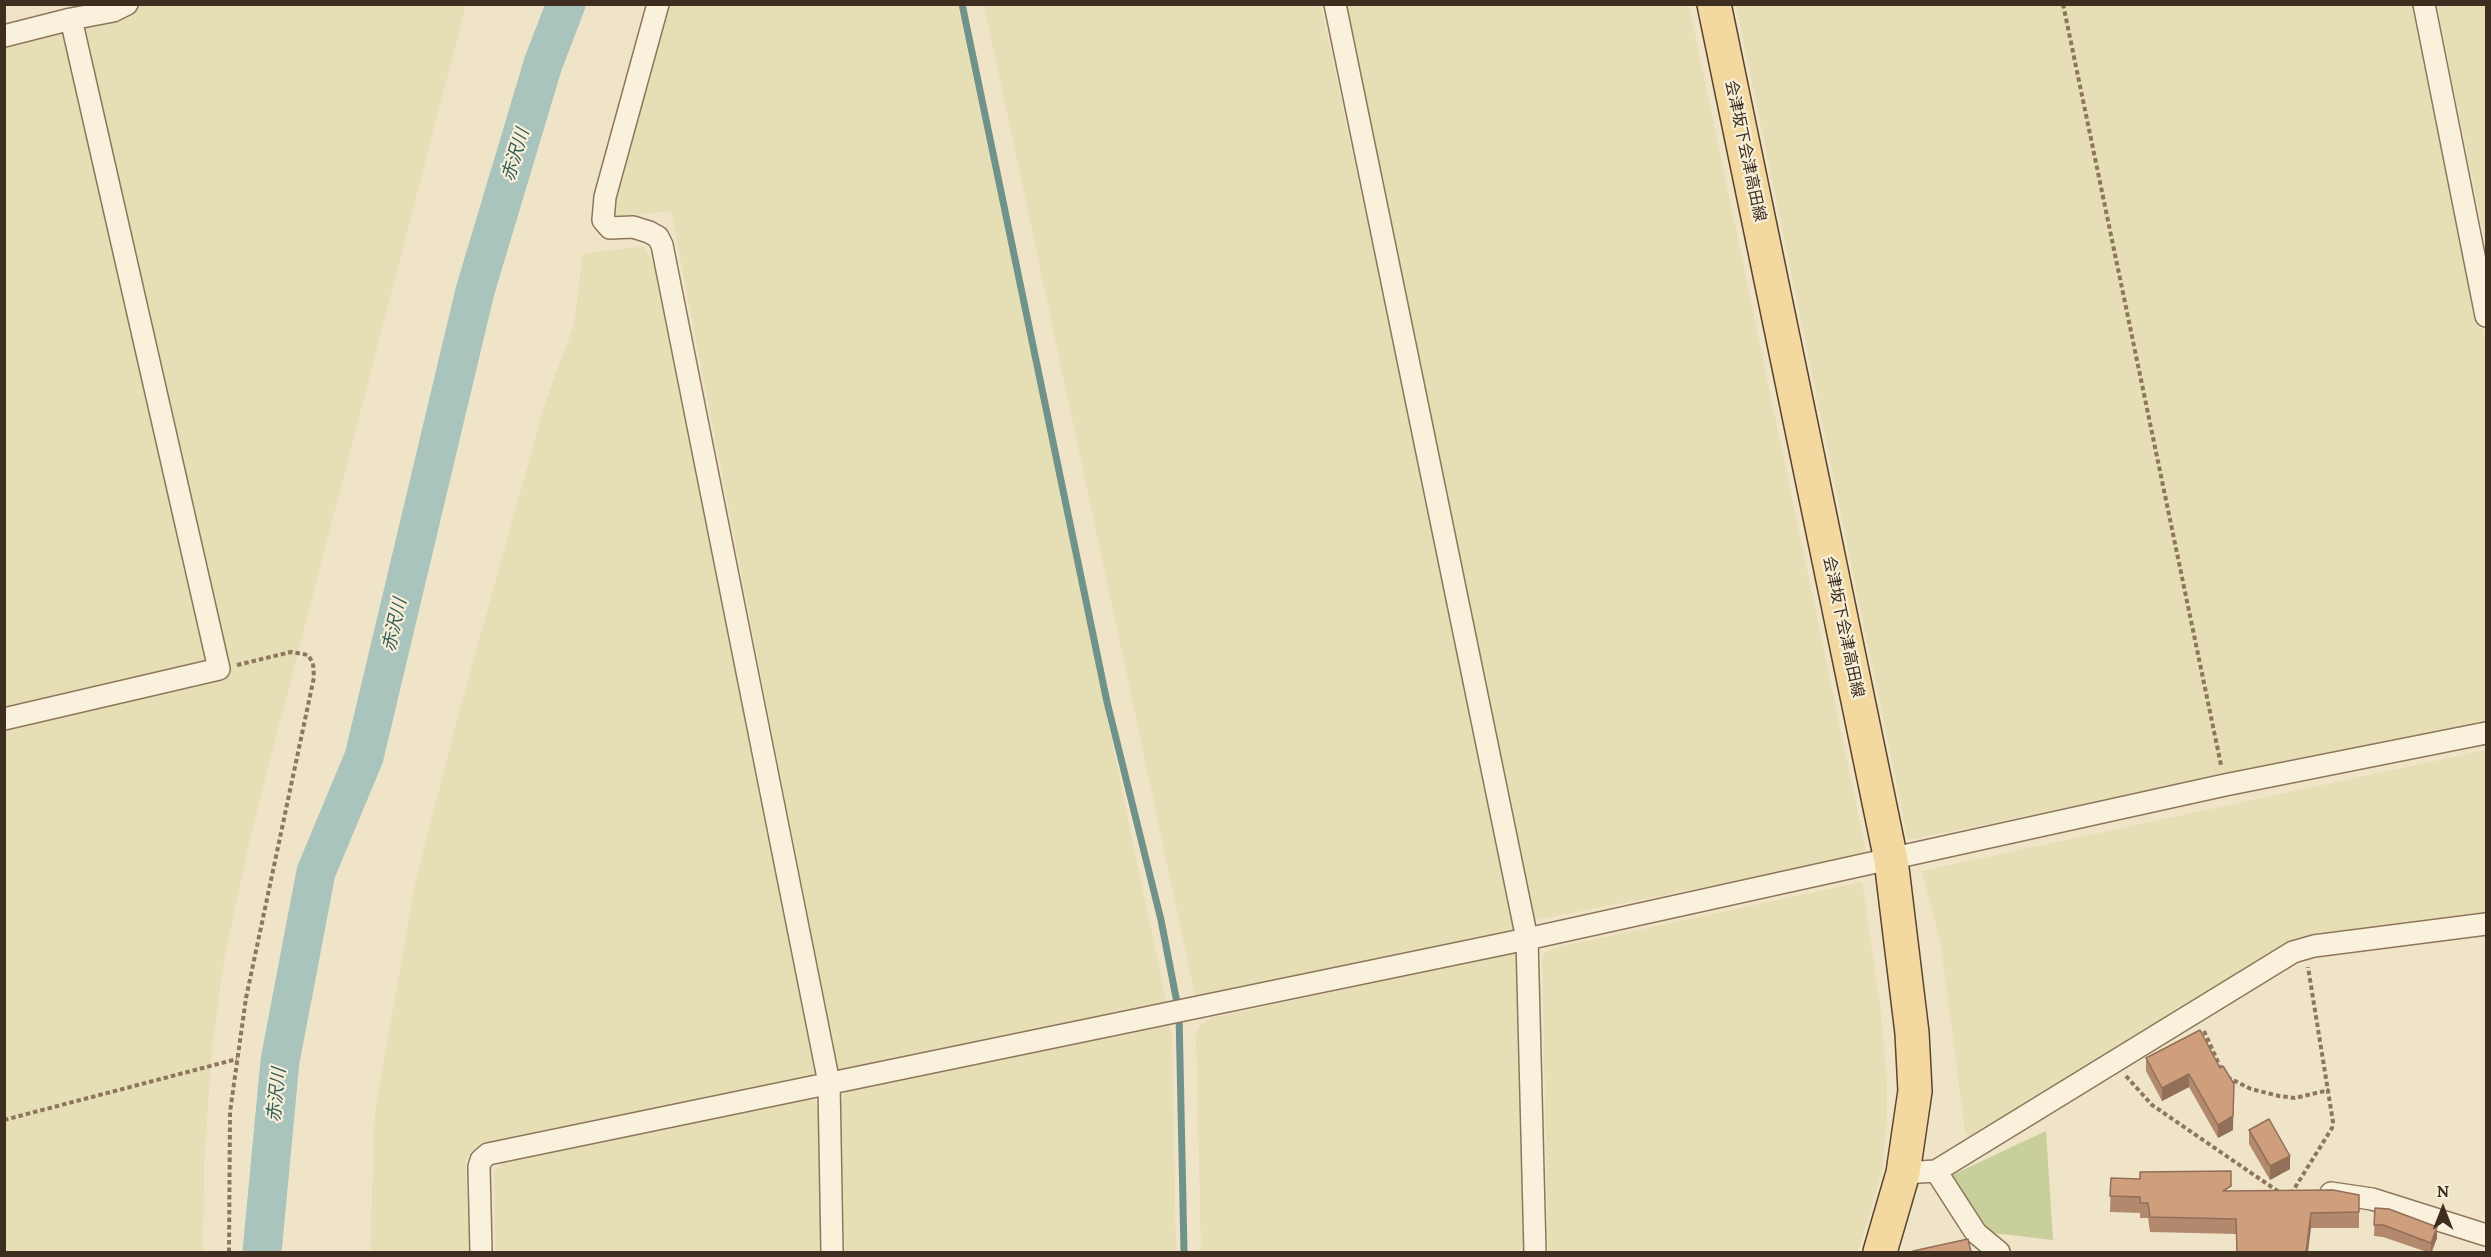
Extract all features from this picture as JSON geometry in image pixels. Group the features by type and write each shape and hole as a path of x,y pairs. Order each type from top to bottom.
{"main road":[{"name":"会津坂下会津高田線","path":"1714,4 1891,861 1912,1033 1915,1091 1903,1173 1880,1252"}],"street":[{"path":"4,36 113,11 127,4"},
{"path":"658,4 605,198 603,220 610,228 633,227 649,232 658,237 662,245 829,1083 832,1252"},
{"path":"1335,4 1527,939 1534,1252"},
{"path":"2424,4 2487,316"},
{"path":"4,719 219,669 71,19"},
{"path":"481,1252 479,1167 481,1160 488,1154 1527,939 1891,861 2225,785 2487,733"},
{"path":"1903,1173 1936,1171 2293,952 2305,948 2487,924"},
{"path":"1936,1171 1976,1233 1999,1252"},
{"path":"2315,1193 2372,1199 2487,1235"}],"path":[{"path":"2063,4 2225,785"},
{"path":"219,669 291,652 308,655 313,663 314,678 258,939 237,1059 230,1112 229,1252"},
{"path":"2115,1061 2152,1105 2288,1198 2298,1187 2332,1128 2333,1108 2305,948"},
{"path":"2196,1012 2221,1070 2228,1078 2279,1096 2295,1098 2329,1090"},
{"path":"4,1120 237,1059"}],"shaded area":[{"path":"143,5 466,5 252,830 224,961 212,1047 204,1167 203,1252 5,1252 4,45 103,24"},
{"path":"667,5 958,5 1167,1005 844,1073 837,1069 671,211 613,217"},
{"path":"984,5 1321,5 1517,930 1504,939 1196,1000"},
{"path":"1346,5 1689,5 1867,856 1535,920"},
{"path":"1736,5 2415,5 2486,344 2486,722 1908,840"},
{"path":"2437,5 2486,5 2486,246"},
{"path":"644,246 655,268 820,1073 815,1081 471,1151 466,1159 469,1252 370,1252 375,1112 416,878 467,683 546,400 574,325 583,254"},
{"path":"2486,750 2486,918 2305,941 1973,1140 1965,1133 1941,945 1922,871"},
{"path":"1862,882 1880,1006 1887,1081 1887,1119 1882,1171 1858,1252 1548,1252 1542,955 1554,948"},
{"path":"1515,952 1521,957 1528,1252 1201,1252 1196,1036 1200,1025 1212,1018"},
{"path":"1163,1023 1169,1025 1172,1032 1176,1252 845,1252 841,1102 846,1092 853,1087"},
{"path":"807,1096 815,1100 822,1111 825,1252 495,1252 494,1171 506,1159"}],"green space":[{"path":"2046,1131 2053,1240 1993,1233 1974,1216 1950,1176"}],"building":[{"path":"2200,1030 2220,1068 2223,1066 2234,1084 2233,1116 2218,1125 2189,1074 2162,1088 2146,1058"},
{"path":"2269,1119 2290,1156 2270,1166 2249,1130"},
{"path":"2231,1171 2231,1186 2223,1191 2333,1190 2359,1195 2359,1212 2311,1213 2306,1252 2237,1252 2236,1219 2150,1217 2148,1203 2140,1203 2140,1197 2110,1196 2111,1178 2140,1179 2140,1172"},
{"path":"2375,1208 2389,1209 2437,1227 2431,1243 2383,1225 2374,1225"},
{"path":"1968,1239 1971,1252 1913,1252 1913,1251"}],"waterway":[{"name":"赤沢川","path":"262,1252 280,1061 316,872 364,757 475,291 543,64 566,4"},
{"path":"962,4 1107,702 1161,920 1179,1013 1184,1252"}]}
